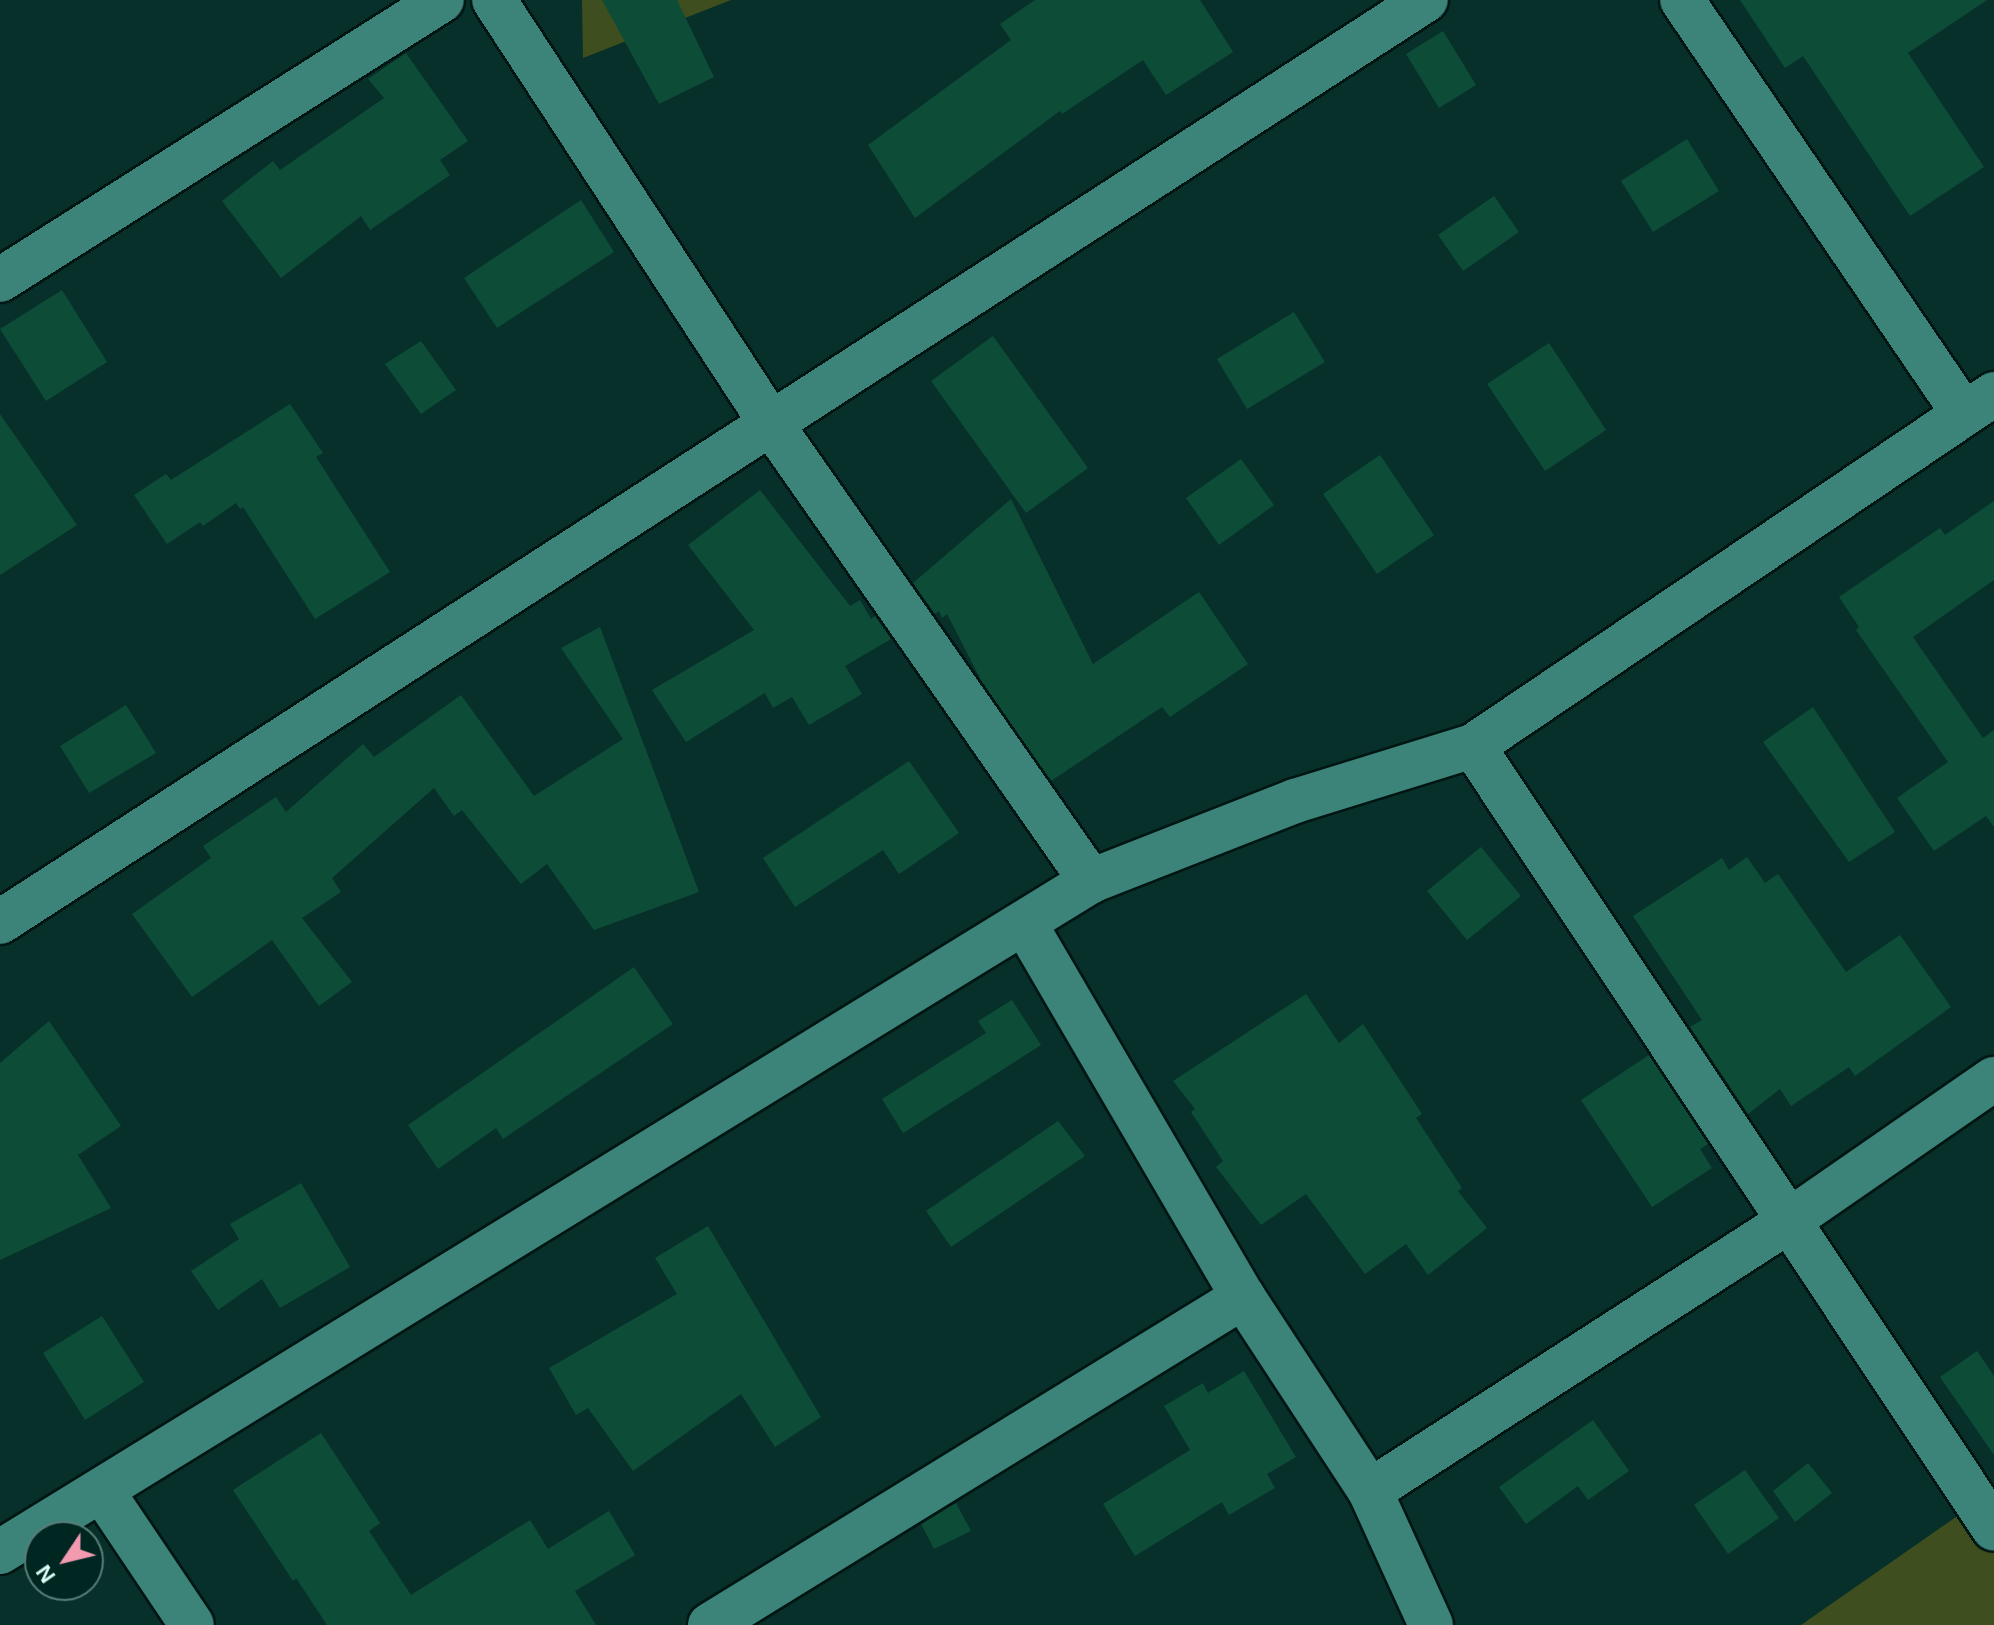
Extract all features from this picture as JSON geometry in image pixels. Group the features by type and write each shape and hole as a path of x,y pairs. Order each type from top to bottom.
{"street":[{"path":"0,280 442,0"},
{"path":"494,0 772,425 1091,881"},
{"path":"0,922 1426,0"},
{"path":"5,1538 102,1491 1091,881 1295,801 1473,746 1979,404 1682,0"},
{"path":"1473,746 1994,1529"},
{"path":"1025,924 1243,1297 1370,1491 1431,1625"},
{"path":"1370,1491 1790,1220 1994,1079"},
{"path":"710,1625 1243,1297"},
{"path":"102,1491 192,1625"}],"green space":[{"path":"582,0 731,0 583,58"},
{"path":"1994,1493 1994,1625 1801,1625 1976,1503"}],"building":[{"path":"602,0 677,0 714,77 659,104"},
{"path":"1035,0 1200,0 1233,52 1166,95 1143,60 1062,114 1060,111 915,218 868,145 1011,40 1000,24"},
{"path":"1740,0 1987,0 1908,53 1984,167 1910,216 1803,56 1785,68"},
{"path":"1443,31 1476,85 1439,108 1406,54"},
{"path":"406,53 468,141 440,160 450,175 370,230 361,216 281,278 222,201 273,161 280,170 384,98 368,79"},
{"path":"1687,139 1719,191 1653,232 1621,181"},
{"path":"1494,196 1519,232 1463,271 1438,235"},
{"path":"581,200 614,252 497,328 464,278"},
{"path":"62,290 107,362 46,401 0,329"},
{"path":"1294,312 1325,362 1247,409 1217,359"},
{"path":"993,336 1088,468 1026,513 931,381"},
{"path":"421,341 456,390 421,414 385,364"},
{"path":"1549,343 1606,430 1545,471 1487,384"},
{"path":"290,404 323,453 316,457 390,572 315,619 243,507 240,509 236,503 203,526 200,522 167,544 134,495 166,474 171,480"},
{"path":"0,414 77,525 0,575"},
{"path":"1380,455 1434,535 1377,574 1323,494"},
{"path":"1241,459 1274,505 1219,545 1186,498"},
{"path":"760,490 850,606 860,600 871,619 875,616 891,639 845,666 862,694 809,725 792,697 773,708 765,693 686,742 652,690 754,630 688,545"},
{"path":"1011,499 1093,664 1199,592 1248,664 1170,717 1162,707 1051,781 982,682 947,614 942,618 939,611 935,614 913,583"},
{"path":"1994,501 1994,580 1913,637 1983,738 1994,730 1994,827 1986,816 1934,851 1897,798 1948,762 1856,630 1859,627 1839,597 1940,528 1945,535"},
{"path":"600,627 699,892 594,930 547,864 521,884 462,810 454,816 434,788 332,878 341,892 302,918 352,982 319,1006 272,940 192,997 132,914 211,858 203,846 276,797 286,812 363,744 374,757 461,695 534,796 623,739 561,648"},
{"path":"126,705 156,753 89,793 60,746"},
{"path":"1813,707 1895,832 1849,862 1763,742"},
{"path":"909,761 959,833 899,874 883,850 795,907 763,858"},
{"path":"1481,847 1521,896 1467,940 1427,891"},
{"path":"1747,857 1765,883 1778,874 1846,972 1900,935 1951,1007 1855,1076 1849,1067 1791,1106 1780,1089 1748,1114 1690,1027 1702,1020 1633,916 1722,858 1729,870"},
{"path":"634,967 673,1024 503,1139 496,1128 438,1169 408,1125"},
{"path":"1306,994 1339,1043 1363,1024 1422,1114 1416,1118 1462,1188 1458,1191 1487,1228 1428,1275 1406,1244 1365,1274 1306,1194 1261,1225 1216,1167 1223,1161 1191,1112 1195,1109 1173,1081"},
{"path":"1012,1000 1041,1045 903,1133 882,1099 986,1033 978,1021"},
{"path":"49,1021 121,1126 78,1155 111,1208 0,1260 0,1063"},
{"path":"1649,1055 1708,1144 1700,1149 1712,1168 1652,1207 1581,1100"},
{"path":"1058,1121 1085,1156 951,1247 926,1211"},
{"path":"301,1183 350,1267 280,1308 262,1279 218,1310 191,1271 239,1239 230,1224"},
{"path":"708,1226 821,1417 775,1447 741,1394 633,1471 588,1408 576,1415 549,1368 677,1294 655,1258"},
{"path":"102,1316 144,1382 85,1420 43,1353"},
{"path":"1977,1351 1994,1376 1994,1455 1940,1377"},
{"path":"1244,1371 1296,1457 1267,1474 1275,1488 1229,1515 1222,1502 1135,1556 1103,1504 1190,1450 1164,1406 1203,1383 1208,1393"},
{"path":"1593,1420 1629,1471 1588,1500 1578,1486 1526,1524 1499,1487"},
{"path":"321,1433 380,1523 369,1531 411,1595 530,1520 548,1549 609,1511 635,1555 575,1591 596,1625 327,1625 296,1578 293,1581 233,1490"},
{"path":"1808,1463 1832,1493 1795,1522 1773,1491"},
{"path":"1745,1470 1779,1518 1728,1554 1694,1505"},
{"path":"956,1503 971,1531 934,1549 921,1524"}]}
